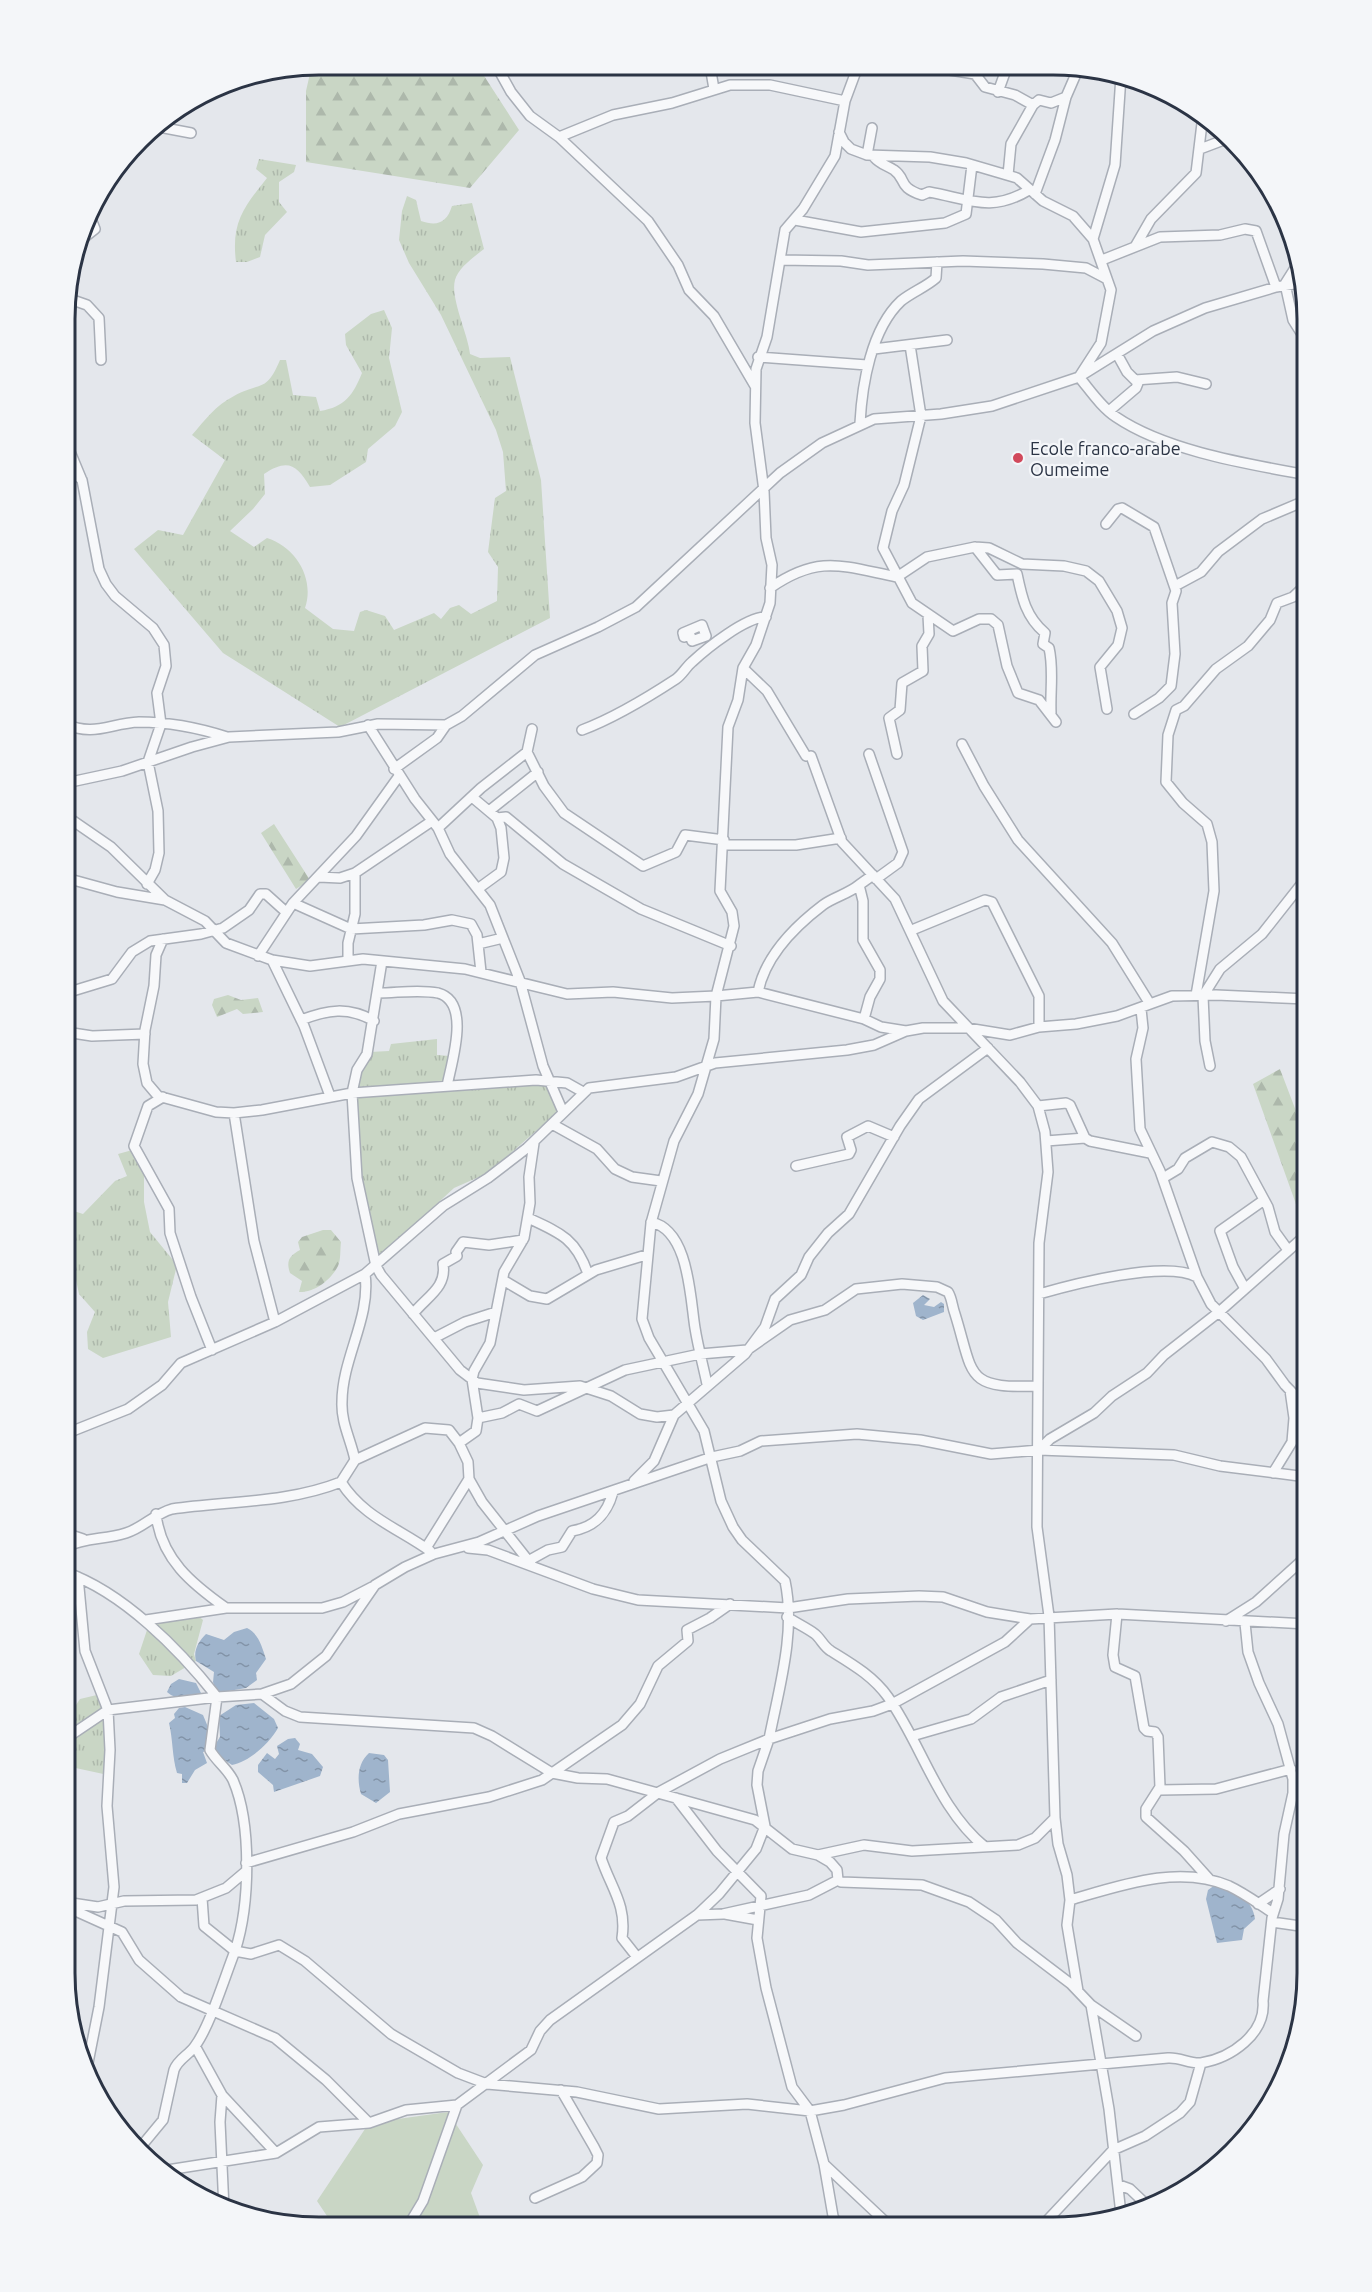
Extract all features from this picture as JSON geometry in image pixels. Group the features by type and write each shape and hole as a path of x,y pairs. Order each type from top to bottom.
{"street":[{"path":"503,75 530,116 558,137 648,221 678,265 689,290 700,305 714,316 755,386"},
{"path":"712,75 714,88"},
{"path":"174,2169 276,2152 319,2127 369,2123 406,2110 457,2105 531,2050 540,2031 550,2020 697,1915 756,1849 765,1826 757,1785 758,1771 770,1739 783,1671 788,1613 785,1581 742,1540 726,1513 704,1431 665,1361 649,1338 642,1318 646,1255 651,1222 674,1141 698,1094 714,1040 716,996 731,946 734,919 720,891 728,765 725,749 743,668 766,617 772,565 766,538 764,491 755,423 758,357 767,337 785,230 795,220 835,156 845,102 855,75"},
{"path":"976,75 979,82 999,92 1015,95 1033,105"},
{"path":"999,92 1004,75"},
{"path":"871,156 897,174 903,186 922,195 929,192 967,198 984,204 1000,203 1032,192 1055,140 1066,97 1075,76"},
{"path":"1093,239 1115,165 1120,84"},
{"path":"558,137 613,115 672,103 714,88 730,85 770,85 845,102"},
{"path":"1008,175 1011,144 1033,105 1039,100 1051,103 1066,97"},
{"path":"1136,245 1151,219 1196,173 1202,127"},
{"path":"871,156 872,128"},
{"path":"168,129 191,133"},
{"path":"839,132 851,149 871,156 930,157 1017,177 1032,192 1073,216 1093,239 1102,260 1111,296 1101,343 1079,376"},
{"path":"1200,149 1220,142"},
{"path":"795,220 861,232 933,225 962,218 966,214 972,165"},
{"path":"1102,260 1160,237 1256,231 1297,326"},
{"path":"780,260 842,261 868,265 937,262 1043,264 1086,268 1107,279"},
{"path":"861,423 867,365 874,350 896,306 936,278 937,262"},
{"path":"1281,286 1292,272"},
{"path":"258,956 293,903 356,836 396,772 437,738 446,725 462,716 535,655 636,607 764,491 780,473 822,443 861,423 890,417 921,416 992,406 1079,376 1180,318 1205,308 1294,284"},
{"path":"76,302 87,306 99,318 101,360"},
{"path":"874,350 947,340"},
{"path":"910,345 921,416 904,485 892,511 883,548 912,603 928,615 953,631 979,619 991,620 998,625 1007,666 1018,693 1039,700 1054,718 1050,683 1053,668 1049,648 1043,644 1045,633 1034,624 1022,602 1017,574 997,575 975,547"},
{"path":"1109,411 1136,388 1138,383 1117,354"},
{"path":"758,357 867,365"},
{"path":"1079,376 1109,411 1135,428 1166,443 1297,473"},
{"path":"1135,380 1177,377 1206,384"},
{"path":"75,463 82,480 99,569 106,584 116,596 153,627 164,645 166,666 157,693 161,724 148,762 160,835 155,870 147,884"},
{"path":"75,473 82,480"},
{"path":"1174,586 1201,572 1218,552 1268,515 1297,504"},
{"path":"1106,524 1118,509 1122,508 1154,527 1174,586 1172,620 1175,654 1171,686 1159,698 1134,714"},
{"path":"770,588 792,573 814,565 841,567 897,577 927,557 975,547 989,548 1022,564 1064,566 1086,571 1099,581 1117,610 1122,628 1118,645 1100,667 1107,710"},
{"path":"1210,1066 1200,996 1214,891 1212,842 1207,824 1183,803 1166,782 1168,735 1176,711 1184,706 1216,669 1248,646 1270,620 1277,603 1297,593"},
{"path":"897,753 889,718 900,710 902,683 923,671 922,646 929,634 928,615"},
{"path":"582,730 600,723 676,679 704,653 736,630 752,620 766,617"},
{"path":"743,668 767,691 809,756 841,838 895,899 912,930 943,1001 988,1048 1038,1106 1046,1140 1048,1172 1039,1243 1037,1527 1049,1616 1055,1818 1070,1900 1067,1925 1078,1991"},
{"path":"75,728 84,731 139,722 204,730 229,737"},
{"path":"75,781 122,771 229,737 338,732 368,725 446,725"},
{"path":"368,725 396,772 435,824 450,854 479,888 490,905 520,981 548,1080 563,1112"},
{"path":"319,877 340,878 355,873 435,824 527,752 532,729"},
{"path":"962,744 984,786 1018,840 1112,943 1150,1004"},
{"path":"527,752 564,813 643,866 676,852 685,835 724,843 796,845 841,838"},
{"path":"758,992 764,971 775,951 822,906 898,863 903,852 869,754"},
{"path":"489,811 538,772"},
{"path":"472,797 497,818 502,838 501,872 479,888"},
{"path":"497,818 506,817 563,864 641,909 731,946"},
{"path":"75,822 111,847 165,900 205,921 226,943 258,956 296,966 348,961 382,961 481,972 567,994 613,992 672,998 758,992 864,1019 880,1027 906,1030 967,1028 1010,1035 1039,1027 1076,1024 1141,1009 1172,996 1297,999"},
{"path":"348,961 348,943 355,914 355,873"},
{"path":"75,880 117,892 165,900"},
{"path":"859,885 863,901 863,940 880,970 880,979 870,997 864,1019"},
{"path":"1200,996 1220,969 1262,934 1297,890"},
{"path":"75,991 107,982 137,949 150,941 214,932 249,910 256,897 262,893 286,912"},
{"path":"912,930 985,900 992,902 1039,996 1039,1027"},
{"path":"293,903 351,929 464,921 475,929 481,972"},
{"path":"478,944 503,938"},
{"path":"163,939 156,955 143,1064 145,1077 153,1092 163,1097 216,1112 234,1113 352,1093 447,1086 548,1080 567,1083 583,1092"},
{"path":"272,960 301,1020 330,1096"},
{"path":"382,961 367,1053 357,1070 352,1093 357,1178 376,1266 413,1314 477,1383 502,1389 589,1388 611,1396 640,1414 657,1417 674,1415"},
{"path":"378,993 437,993 448,999 458,1025 447,1086"},
{"path":"1141,1009 1143,1028 1136,1059 1138,1119 1150,1153 1163,1178 1197,1277 1219,1312 1266,1359 1297,1397"},
{"path":"301,1020 326,1011 348,1010 374,1021"},
{"path":"75,1430 128,1409 162,1385 182,1363 274,1322 365,1274 443,1206 496,1173 534,1143 583,1092 612,1084 676,1077 705,1065 839,1051 873,1045 906,1030"},
{"path":"75,1033 92,1036 145,1034"},
{"path":"478,1418 502,1413 519,1404 537,1411 589,1388 612,1374 700,1354 747,1350 765,1327 776,1299 801,1275 809,1257 828,1233 849,1214 894,1137 925,1094 988,1048"},
{"path":"163,1097 148,1106 134,1146 169,1209 170,1233 191,1297 212,1350"},
{"path":"1038,1106 1070,1105 1085,1138"},
{"path":"234,1113 254,1241 274,1322"},
{"path":"552,1124 597,1149 615,1169 632,1177 661,1181"},
{"path":"796,1166 849,1154 851,1150 847,1137 868,1126 894,1137"},
{"path":"1046,1140 1085,1138 1150,1153"},
{"path":"459,1443 473,1435 478,1418 472,1379 474,1371 490,1343 508,1264 524,1240 534,1143"},
{"path":"1163,1178 1178,1168 1185,1158 1212,1143 1229,1146 1241,1157 1264,1200 1275,1232 1288,1250"},
{"path":"1244,1287 1233,1268 1220,1231 1264,1200"},
{"path":"528,1218 568,1239 579,1252 588,1274"},
{"path":"651,1222 665,1227 684,1263 707,1384"},
{"path":"413,1314 422,1302 436,1292 445,1275 443,1264 457,1256 456,1252 463,1242 489,1245 524,1240"},
{"path":"1039,1450 1050,1439 1094,1413 1112,1396 1147,1373 1164,1354 1219,1312 1244,1287 1297,1242"},
{"path":"503,1280 530,1296 547,1299 588,1274 606,1266 646,1255"},
{"path":"1039,1293 1099,1279 1146,1272 1190,1273 1197,1277"},
{"path":"355,1460 343,1421 342,1401 364,1305 365,1274"},
{"path":"630,1485 654,1461 674,1415 707,1384 747,1350 790,1320 825,1310 856,1289 902,1284 937,1287 948,1292 969,1366 974,1374 998,1387 1037,1386"},
{"path":"434,1338 465,1322 496,1312"},
{"path":"1273,1473 1292,1442 1294,1418 1290,1390"},
{"path":"75,1542 125,1533 156,1514 183,1508 304,1494 341,1482 355,1460 425,1428 449,1430 455,1434 468,1462 469,1479 530,1562"},
{"path":"146,1620 226,1608 322,1608 344,1602 434,1554 462,1547 538,1516 712,1457 740,1451 761,1441 857,1434 920,1440 991,1454 1039,1450 1174,1455 1220,1466 1297,1476"},
{"path":"426,1548 469,1479"},
{"path":"341,1482 348,1493 377,1521 434,1554"},
{"path":"530,1562 548,1550 562,1547 572,1531 594,1523 608,1509 613,1492"},
{"path":"156,1514 160,1535 181,1571 191,1583 226,1608"},
{"path":"75,1537 82,1539"},
{"path":"462,1547 488,1550 530,1562 593,1589 638,1600 729,1604 788,1613 848,1599 919,1596 943,1597 987,1612 1030,1619 1049,1616 1117,1614 1245,1623 1297,1624"},
{"path":"1226,1621 1256,1602 1297,1565"},
{"path":"75,1576 112,1596 146,1620 217,1697 210,1750 229,1773 237,1790 245,1829 245,1912 236,1951 195,2046 176,2064 163,2120 144,2142"},
{"path":"78,1577 85,1651 108,1710 110,1750 107,1806 113,1854 113,1904 89,2054"},
{"path":"75,1732 108,1710 262,1694 291,1684 316,1666 335,1645 375,1585"},
{"path":"75,1904 98,1907 138,1900 178,1901 202,1898 226,1888 246,1868 399,1814 519,1789 552,1773 622,1725 640,1704 658,1666 688,1641 687,1630 710,1618 729,1604"},
{"path":"788,1613 815,1634 829,1650 856,1665 892,1704 912,1736 942,1796 969,1834 985,1847"},
{"path":"1117,1614 1113,1655 1115,1667 1135,1676 1144,1728 1158,1735 1160,1790 1146,1809 1147,1818 1184,1851 1210,1880"},
{"path":"637,1957 622,1938 625,1923 622,1906 601,1854 613,1823 628,1816 659,1792 740,1749 830,1719 873,1711 892,1704 1005,1642 1030,1619"},
{"path":"202,1898 204,1926 236,1951 251,1954 279,1945 305,1961 391,2034 443,2066 487,2084 561,2090 659,2109 747,2104 810,2111 844,2105 945,2078 1101,2062 1173,2058 1185,2062 1201,2063 1229,2055 1246,2043 1264,2012 1263,2001 1272,1917 1280,1889 1284,1834 1293,1786 1291,1769 1278,1724 1258,1683 1248,1652 1245,1623"},
{"path":"912,1736 971,1719 1001,1697 1051,1680"},
{"path":"262,1694 285,1711 300,1717 474,1728 512,1747 552,1773 578,1778 607,1779 745,1817 765,1826 792,1849 818,1855 834,1866 838,1880 844,1883 922,1885 969,1902 996,1920 1017,1943 1078,1991 1091,2005 1136,2036"},
{"path":"1160,1790 1216,1790 1291,1769"},
{"path":"1293,1786 1297,1786"},
{"path":"676,1798 737,1872 761,1896 757,1938 766,1988 792,2087 810,2111 824,2164 833,2217"},
{"path":"818,1855 864,1845 912,1851 1030,1842 1055,1818"},
{"path":"1070,1900 1148,1878 1210,1880 1230,1886 1258,1904 1272,1917 1297,1924"},
{"path":"697,1915 723,1914 809,1895 838,1880"},
{"path":"1258,1904 1280,1889"},
{"path":"75,1911 122,1932 139,1960 181,1998 275,2038 327,2080 369,2123"},
{"path":"723,1914 758,1920"},
{"path":"1091,2005 1121,2207"},
{"path":"195,2046 222,2095 276,2152"},
{"path":"1051,2217 1113,2150 1163,2125 1180,2113 1190,2102 1201,2063"},
{"path":"535,2198 582,2177 597,2163 594,2147 561,2090"},
{"path":"222,2095 224,2197"},
{"path":"413,2217 423,2201 457,2105"},
{"path":"824,2164 880,2217"},
{"path":"1119,2185 1130,2189 1141,2200"}],"green space":[{"path":"483,75 519,130 470,188 306,162 306,91 310,76"},
{"path":"259,159 296,165 294,172 279,182 279,202 287,212 265,235 260,257 247,262 236,262 236,236 241,216 267,178 256,169"},
{"path":"407,196 416,200 421,221 432,223 441,222 452,206 472,203 484,249 459,271 455,280 455,296 470,354 480,358 510,357 541,480 550,618 340,727 223,653 134,549 158,530 183,535 225,460 192,435 216,408 234,396 267,382 280,360 286,360 293,395 316,397 320,411 342,403 355,388 362,373 346,345 345,334 371,314 384,310 392,328 389,358 402,412 395,426 368,449 366,462 330,485 310,487 301,473 286,465 264,474 265,494 230,531 254,547 267,538 287,549 301,566 305,575 307,597 305,608 333,629 354,631 360,612 366,610 385,616 394,630 434,613 441,619 450,608 459,605 471,614 497,601 498,567 488,552 495,498 506,491 503,452 496,430 441,315 409,263 399,240 402,211"},
{"path":"274,824 310,880 296,889 261,833"},
{"path":"228,995 241,1000 258,998 263,1012 243,1014 237,1009 217,1017 212,1005 214,999"},
{"path":"437,1039 437,1055 450,1056 446,1085 355,1091 358,1072 370,1052 389,1051 391,1044"},
{"path":"1280,1069 1297,1114 1297,1207 1253,1084"},
{"path":"545,1084 559,1111 488,1173 454,1188 378,1258 361,1179 354,1096"},
{"path":"136,1149 144,1168 144,1202 150,1232 177,1265 168,1302 171,1337 103,1358 88,1349 87,1332 95,1312 79,1294 75,1279 75,1211 83,1214 115,1181 127,1176 118,1154"},
{"path":"323,1230 331,1230 341,1242 338,1266 322,1285 299,1292 302,1281 290,1273 289,1259 300,1250 298,1242 302,1237"},
{"path":"194,1612 203,1620 194,1654 196,1661 171,1676 153,1675 139,1654 149,1624"},
{"path":"101,1694 106,1713 108,1775 75,1768 75,1708 80,1699"},
{"path":"448,2112 483,2165 471,2193 480,2217 328,2217 317,2201 369,2123"}],"water":[{"path":"923,1295 930,1299 924,1305 934,1307 941,1302 944,1304 944,1312 923,1320 916,1316 913,1303"},
{"path":"247,1628 257,1637 266,1659 256,1673 257,1680 246,1688 217,1693 213,1682 214,1672 196,1661 197,1646 206,1634 224,1640 234,1632"},
{"path":"179,1679 196,1683 201,1693 188,1699 171,1695 167,1692 171,1684"},
{"path":"254,1703 274,1719 278,1728 270,1740 258,1751 246,1760 232,1765 217,1755 213,1748 220,1737 219,1716 236,1705"},
{"path":"185,1707 203,1715 208,1727 206,1751 203,1752 207,1763 195,1770 187,1783 182,1783 182,1774 177,1773 175,1767 169,1723 175,1718 174,1714 179,1708"},
{"path":"295,1738 300,1744 298,1750 312,1754 323,1767 320,1776 274,1792 273,1785 258,1772 258,1765 267,1753 275,1759 279,1754 277,1746 288,1739"},
{"path":"369,1753 384,1755 388,1760 390,1792 376,1803 361,1794 359,1783 360,1767"},
{"path":"1215,1885 1235,1892 1251,1906 1255,1919 1244,1929 1242,1940 1217,1943 1206,1899 1208,1890"}],"place":[{"name":"Ecole franco-arabe Oumeime","path":"1018,458"}]}
